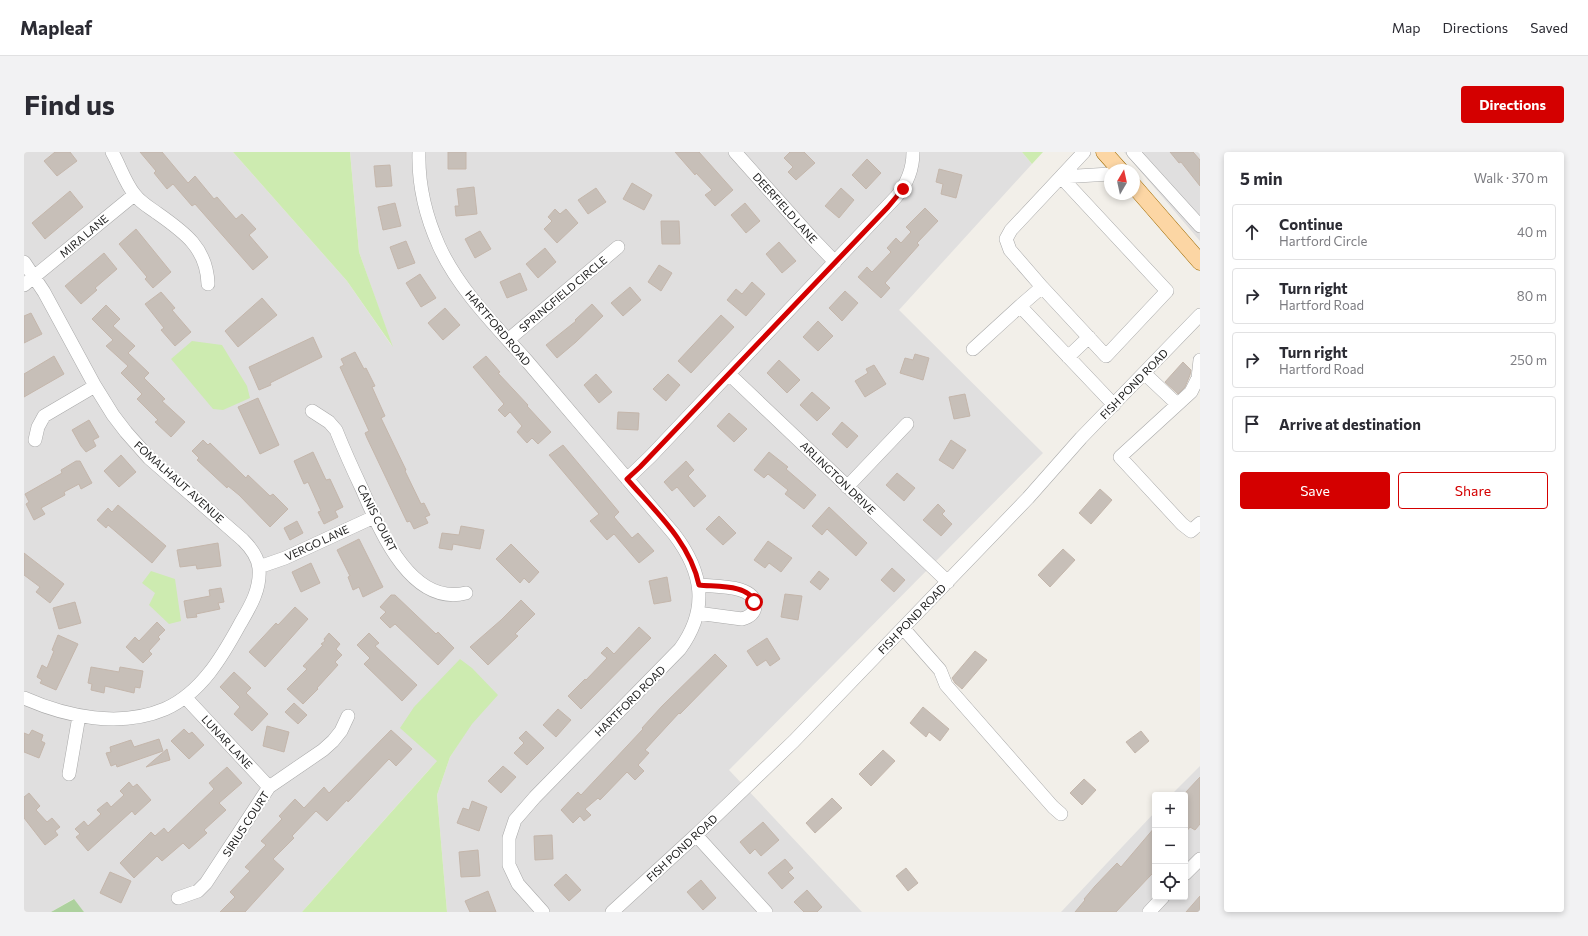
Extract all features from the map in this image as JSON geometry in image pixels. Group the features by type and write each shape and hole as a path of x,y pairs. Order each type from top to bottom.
{"main road":[{"path":"1104,152 1115,164"},
{"path":"1140,193 1200,262"}],"street":[{"path":"112,152 134,195 142,203 185,233 193,242 202,256 208,270 208,284"},
{"name":"HARTFORD ROAD","path":"419,152 422,193 428,218 440,247 463,286 682,544 693,565 699,585 697,613 693,627 680,649 531,800 515,820 509,838 509,865 518,884 543,912"},
{"name":"DEERFIELD LANE","path":"735,152 811,238 835,262"},
{"path":"627,479 729,374 903,189 911,170 913,152"},
{"path":"1061,177 1167,291 1106,356 1010,250 1006,239 1010,230 1084,152"},
{"path":"1133,152 1200,226"},
{"path":"1061,177 1104,174"},
{"name":"MIRA LANE","path":"29,281 134,195"},
{"name":"SPRINGFIELD CIRCLE","path":"508,340 618,247"},
{"name":"FOMALHAUT AVENUE","path":"24,262 29,281 44,292 95,386 113,415 138,446 243,540 250,548 259,567"},
{"path":"973,349 1042,287"},
{"path":"1020,306 1114,405"},
{"name":"FISH POND ROAD","path":"612,912 696,835 794,741 948,582 1200,315"},
{"path":"1068,357 1089,337"},
{"path":"1200,360 1198,378 1191,392 1120,457 1182,524 1192,531 1200,523"},
{"path":"1144,373 1177,404"},
{"name":"ARLINGTON DRIVE","path":"729,374 948,582"},
{"path":"35,440 38,426 44,416 95,386"},
{"name":"CANIS COURT","path":"312,411 329,422 336,430 374,517 399,561 419,581 433,589 445,594 456,595 466,593"},
{"path":"847,487 907,424"},
{"name":"VERGO LANE","path":"259,567 285,558 374,517"},
{"path":"24,698 52,709 79,716 109,719 140,716 164,709 185,697 207,675 229,644 256,594 259,567"},
{"path":"697,613 742,619 752,614 755,606 751,595 744,591 699,585"},
{"path":"903,628 940,670 946,685 1053,807 1061,814"},
{"name":"LUNAR LANE","path":"185,697 269,788"},
{"path":"69,774 79,716"},
{"name":"SIRIUS COURT","path":"178,898 198,891 206,883 269,788 323,750 333,741 348,716"},
{"path":"696,835 766,912"},
{"path":"1188,871 1200,859"},
{"path":"1149,912 1160,900"}],"shaded area":[{"path":"24,152 233,152 347,281 392,346 359,252 350,152 1022,152 1032,164 899,310 1043,453 729,770 862,912 447,912 437,795 450,757 470,726 302,912 84,912 73,899 51,912 24,912"},
{"path":"1124,152 1200,152 1200,241 1140,171 1140,164 1134,164"},
{"path":"1200,766 1200,912 1061,912 1152,815 1152,900 1188,900 1188,792 1174,792"}],"green space":[{"path":"233,152 350,152 359,252 393,347 347,281"},
{"path":"1022,152 1043,152 1032,164"},
{"path":"192,341 222,345 247,386 250,398 223,410 213,409 171,359"},
{"path":"151,571 175,579 181,621 169,624 149,605 155,593 142,583"},
{"path":"460,659 472,668 498,695 472,724 450,757 437,795 447,912 302,912 437,761 400,728 414,707"},
{"path":"74,899 84,912 51,912"}],"building":[{"path":"55,152 70,152 77,161 57,176 44,161"},
{"path":"140,152 162,152 188,183 195,176 214,199 217,197 236,219 242,214 256,229 249,235 268,257 253,270 195,204 192,206 173,184 167,189 154,173 156,171"},
{"path":"448,152 466,152 466,169 448,169"},
{"path":"675,152 699,152 733,190 715,206 705,195 712,190 696,173 695,175"},
{"path":"790,152 804,152 815,163 796,180 788,172 793,167 784,158"},
{"path":"1170,152 1193,152 1200,160 1200,186 1181,162 1179,163"},
{"path":"867,159 881,173 866,189 852,175"},
{"path":"390,165 392,186 376,187 374,166"},
{"path":"939,169 962,175 956,198 941,194 943,184 936,182"},
{"path":"632,183 652,195 644,210 623,199"},
{"path":"474,187 477,214 456,216 455,206 459,206 457,189"},
{"path":"596,188 606,202 588,214 578,200"},
{"path":"841,188 854,200 839,218 825,206"},
{"path":"70,191 83,207 45,239 32,223"},
{"path":"395,203 401,226 383,230 378,207"},
{"path":"745,203 760,221 746,233 731,215"},
{"path":"925,208 938,221 917,243 919,245 885,283 890,288 881,298 858,277 867,267 872,272 891,252 887,248 896,238 901,243 911,232 906,227"},
{"path":"555,209 560,214 566,209 578,223 557,243 544,229 552,221 548,217"},
{"path":"661,221 679,221 680,244 662,244"},
{"path":"136,229 171,272 153,288 145,279 147,277 119,244"},
{"path":"480,231 491,249 475,258 465,239"},
{"path":"406,241 415,263 398,269 390,247"},
{"path":"779,242 796,261 782,273 766,254"},
{"path":"545,248 556,262 538,278 526,264"},
{"path":"104,253 117,269 95,288 97,290 81,304 65,286"},
{"path":"659,265 672,273 661,291 648,282"},
{"path":"520,273 527,290 507,298 500,282"},
{"path":"420,274 436,298 421,307 406,283"},
{"path":"752,282 765,294 746,316 727,300 736,289 742,294"},
{"path":"630,287 641,300 623,316 611,303"},
{"path":"845,291 858,303 842,321 829,308"},
{"path":"161,292 175,308 172,310 191,332 175,346 161,330 164,328 145,304"},
{"path":"262,298 277,315 238,347 225,331"},
{"path":"592,304 603,316 557,358 546,345 576,321 575,320"},
{"path":"106,305 120,319 113,326 135,346 128,353 149,373 144,378 165,399 162,401 185,422 171,437 155,422 158,420 137,399 142,394 121,373 128,366 106,346 113,340 92,319"},
{"path":"445,308 460,325 443,340 428,323"},
{"path":"31,313 42,334 24,343 24,316"},
{"path":"721,315 734,327 691,373 678,361"},
{"path":"818,321 833,336 818,351 803,337"},
{"path":"313,337 322,357 259,390 249,367"},
{"path":"355,352 364,369 366,368 375,386 372,387 385,416 381,418 406,470 405,471 421,504 424,503 430,515 425,517 428,523 414,529 410,521 407,522 367,438 365,433 369,431 340,367 344,365 341,359"},
{"path":"915,354 929,358 923,380 900,373 905,358 913,360"},
{"path":"54,356 64,374 24,397 24,374"},
{"path":"486,356 500,372 498,373 551,432 538,444 532,438 527,443 517,432 522,426 510,412 505,417 498,410 504,404 473,367"},
{"path":"779,360 800,380 787,393 767,373"},
{"path":"1183,362 1191,370 1185,387 1178,394 1165,382"},
{"path":"874,365 886,384 865,397 855,381 868,373 866,369"},
{"path":"596,374 612,392 599,403 584,385"},
{"path":"668,374 680,385 666,401 653,389"},
{"path":"812,392 830,408 817,421 800,405"},
{"path":"965,394 970,416 954,419 949,397"},
{"path":"258,398 279,445 260,454 238,407"},
{"path":"618,412 639,413 638,430 617,429"},
{"path":"729,413 747,429 734,442 717,426"},
{"path":"89,420 99,437 93,440 96,446 86,452 72,430"},
{"path":"842,422 858,436 847,448 832,434"},
{"path":"203,440 208,445 210,443 246,478 248,475 270,496 273,494 288,509 270,527 239,495 228,486 227,488 197,460 199,458 192,451"},
{"path":"951,440 966,450 953,469 939,460"},
{"path":"563,445 619,512 614,517 632,538 638,533 654,551 639,563 614,534 607,540 590,521 599,514 549,455"},
{"path":"313,452 326,480 330,479 343,507 335,511 338,517 324,524 318,512 321,511 308,482 304,484 294,461"},
{"path":"769,452 788,467 786,469 816,495 804,509 785,494 788,490 768,474 764,478 754,470"},
{"path":"121,455 136,472 119,487 104,471"},
{"path":"76,461 80,461 92,483 81,489 79,484 64,492 65,495 41,508 45,514 34,520 26,504 29,502 25,494 62,473 61,470"},
{"path":"686,461 694,470 688,476 706,496 694,507 677,487 672,491 664,482"},
{"path":"897,473 915,488 904,501 886,485"},
{"path":"1100,489 1112,500 1091,524 1079,513"},
{"path":"938,504 945,511 942,514 952,524 941,536 923,520"},
{"path":"118,505 166,546 152,563 108,525 106,528 97,520 108,508 112,512"},
{"path":"829,507 867,543 856,556 827,529 822,535 812,526"},
{"path":"719,516 736,533 723,545 706,529"},
{"path":"297,521 303,533 290,540 284,528"},
{"path":"461,526 484,530 480,549 453,544 452,550 439,548 442,533 459,535"},
{"path":"359,539 383,587 363,597 359,587 353,590 348,577 350,576 337,550"},
{"path":"768,541 792,558 781,572 769,563 765,568 754,560"},
{"path":"218,543 221,566 197,569 196,565 180,567 177,550"},
{"path":"511,544 539,572 529,583 524,578 520,583 496,559"},
{"path":"1063,549 1075,560 1050,587 1038,575"},
{"path":"24,553 64,584 50,603 36,592 40,587 24,575"},
{"path":"311,563 320,583 301,592 292,572"},
{"path":"892,568 905,580 894,592 881,580"},
{"path":"819,571 829,579 820,590 810,582"},
{"path":"667,577 671,601 654,604 649,581"},
{"path":"221,588 224,602 218,603 220,609 196,614 197,617 187,618 184,601 210,596 209,590"},
{"path":"785,594 802,596 798,620 781,617"},
{"path":"391,595 395,595 436,634 438,632 454,648 438,665 395,624 390,628 380,618 386,612 380,607"},
{"path":"521,600 535,614 515,634 518,636 488,665 470,647"},
{"path":"75,602 81,623 59,629 53,608"},
{"path":"295,607 308,619 265,667 249,652 276,623 278,625"},
{"path":"157,622 165,630 158,637 160,639 149,651 152,654 143,663 126,647 135,637 139,641"},
{"path":"639,627 651,638 581,709 568,696 607,658 601,653 607,647 614,654"},
{"path":"329,633 340,644 336,649 342,655 335,662 338,665 303,704 287,689 307,669 303,666 323,645 321,644 325,641 324,639"},
{"path":"369,633 379,643 375,646 417,685 402,701 364,664 370,658 357,645"},
{"path":"58,635 78,644 56,690 40,683 42,680 37,677 42,665 47,668 54,651 52,650"},
{"path":"767,638 780,659 770,666 766,660 757,666 747,651"},
{"path":"975,651 987,660 962,689 952,678"},
{"path":"715,654 727,666 680,714 679,713 645,750 649,753 638,765 644,771 635,780 627,772 600,800 598,798 585,809 591,815 584,821 580,816 573,823 561,810 578,792 581,795 643,729 642,728 662,706"},
{"path":"91,667 119,672 120,667 143,671 140,688 135,687 134,693 105,686 104,693 91,690 92,684 88,683"},
{"path":"234,672 251,688 246,693 268,714 252,731 234,714 240,707 220,687"},
{"path":"294,703 307,715 298,724 285,712"},
{"path":"923,707 949,729 940,741 929,732 926,737 910,723"},
{"path":"558,709 571,720 556,737 543,725"},
{"path":"267,726 289,732 284,752 263,746"},
{"path":"184,729 189,734 192,732 204,745 189,759 171,741"},
{"path":"32,730 43,735 41,741 45,743 39,758 24,752 24,733 29,735"},
{"path":"391,730 412,749 396,766 389,759 348,802 347,800 327,821 316,811 292,836 294,838 273,859 284,869 245,912 220,912 235,897 230,892 250,871 245,867 266,845 261,841 282,819 279,816 295,799 304,808 324,787 329,793"},
{"path":"526,731 544,748 527,765 514,753 524,743 519,738"},
{"path":"1141,731 1149,741 1135,753 1126,742"},
{"path":"159,739 163,751 117,767 116,764 111,766 106,753 111,752 110,747 131,740 134,747"},
{"path":"167,749 170,760 146,767"},
{"path":"883,750 895,761 871,786 859,774"},
{"path":"503,766 516,777 501,793 488,781"},
{"path":"227,767 242,783 219,803 226,810 204,830 207,833 189,849 183,843 162,861 157,856 134,878 120,863 151,832 155,836 164,828 168,833 214,789 209,783"},
{"path":"1200,777 1200,824 1195,830 1190,827 1188,829 1188,792 1186,792"},
{"path":"1084,779 1096,790 1082,805 1070,793"},
{"path":"129,782 133,787 137,784 151,800 135,815 132,811 88,851 76,837 80,834 75,829 84,821 88,826 101,814 97,810 107,802 111,807 124,795 120,791"},
{"path":"29,793 40,806 36,810 47,822 52,818 60,827 55,831 58,835 45,845 24,818 24,797"},
{"path":"832,798 842,808 815,833 806,823"},
{"path":"472,801 487,807 479,831 457,823 463,808 469,810"},
{"path":"763,822 779,840 761,856 755,849 750,854 740,842"},
{"path":"1152,831 1152,874 1116,912 1075,912 1095,886 1117,863 1121,867"},
{"path":"552,835 553,859 535,860 534,836"},
{"path":"478,850 480,876 461,877 459,852"},
{"path":"785,859 793,868 788,872 794,878 782,889 768,873"},
{"path":"906,868 918,883 908,891 896,876"},
{"path":"110,872 131,881 121,903 100,893"},
{"path":"566,874 581,890 569,901 554,885"},
{"path":"701,880 716,898 703,910 687,892"},
{"path":"807,890 822,907 817,912 804,912 794,902"},
{"path":"488,891 496,912 470,912 465,901"},
{"path":"1200,896 1200,912 1186,912"}],"route":[{"path":"754,602 751,595 740,589 699,585 693,565 682,544 627,479 888,207 903,189"}]}
